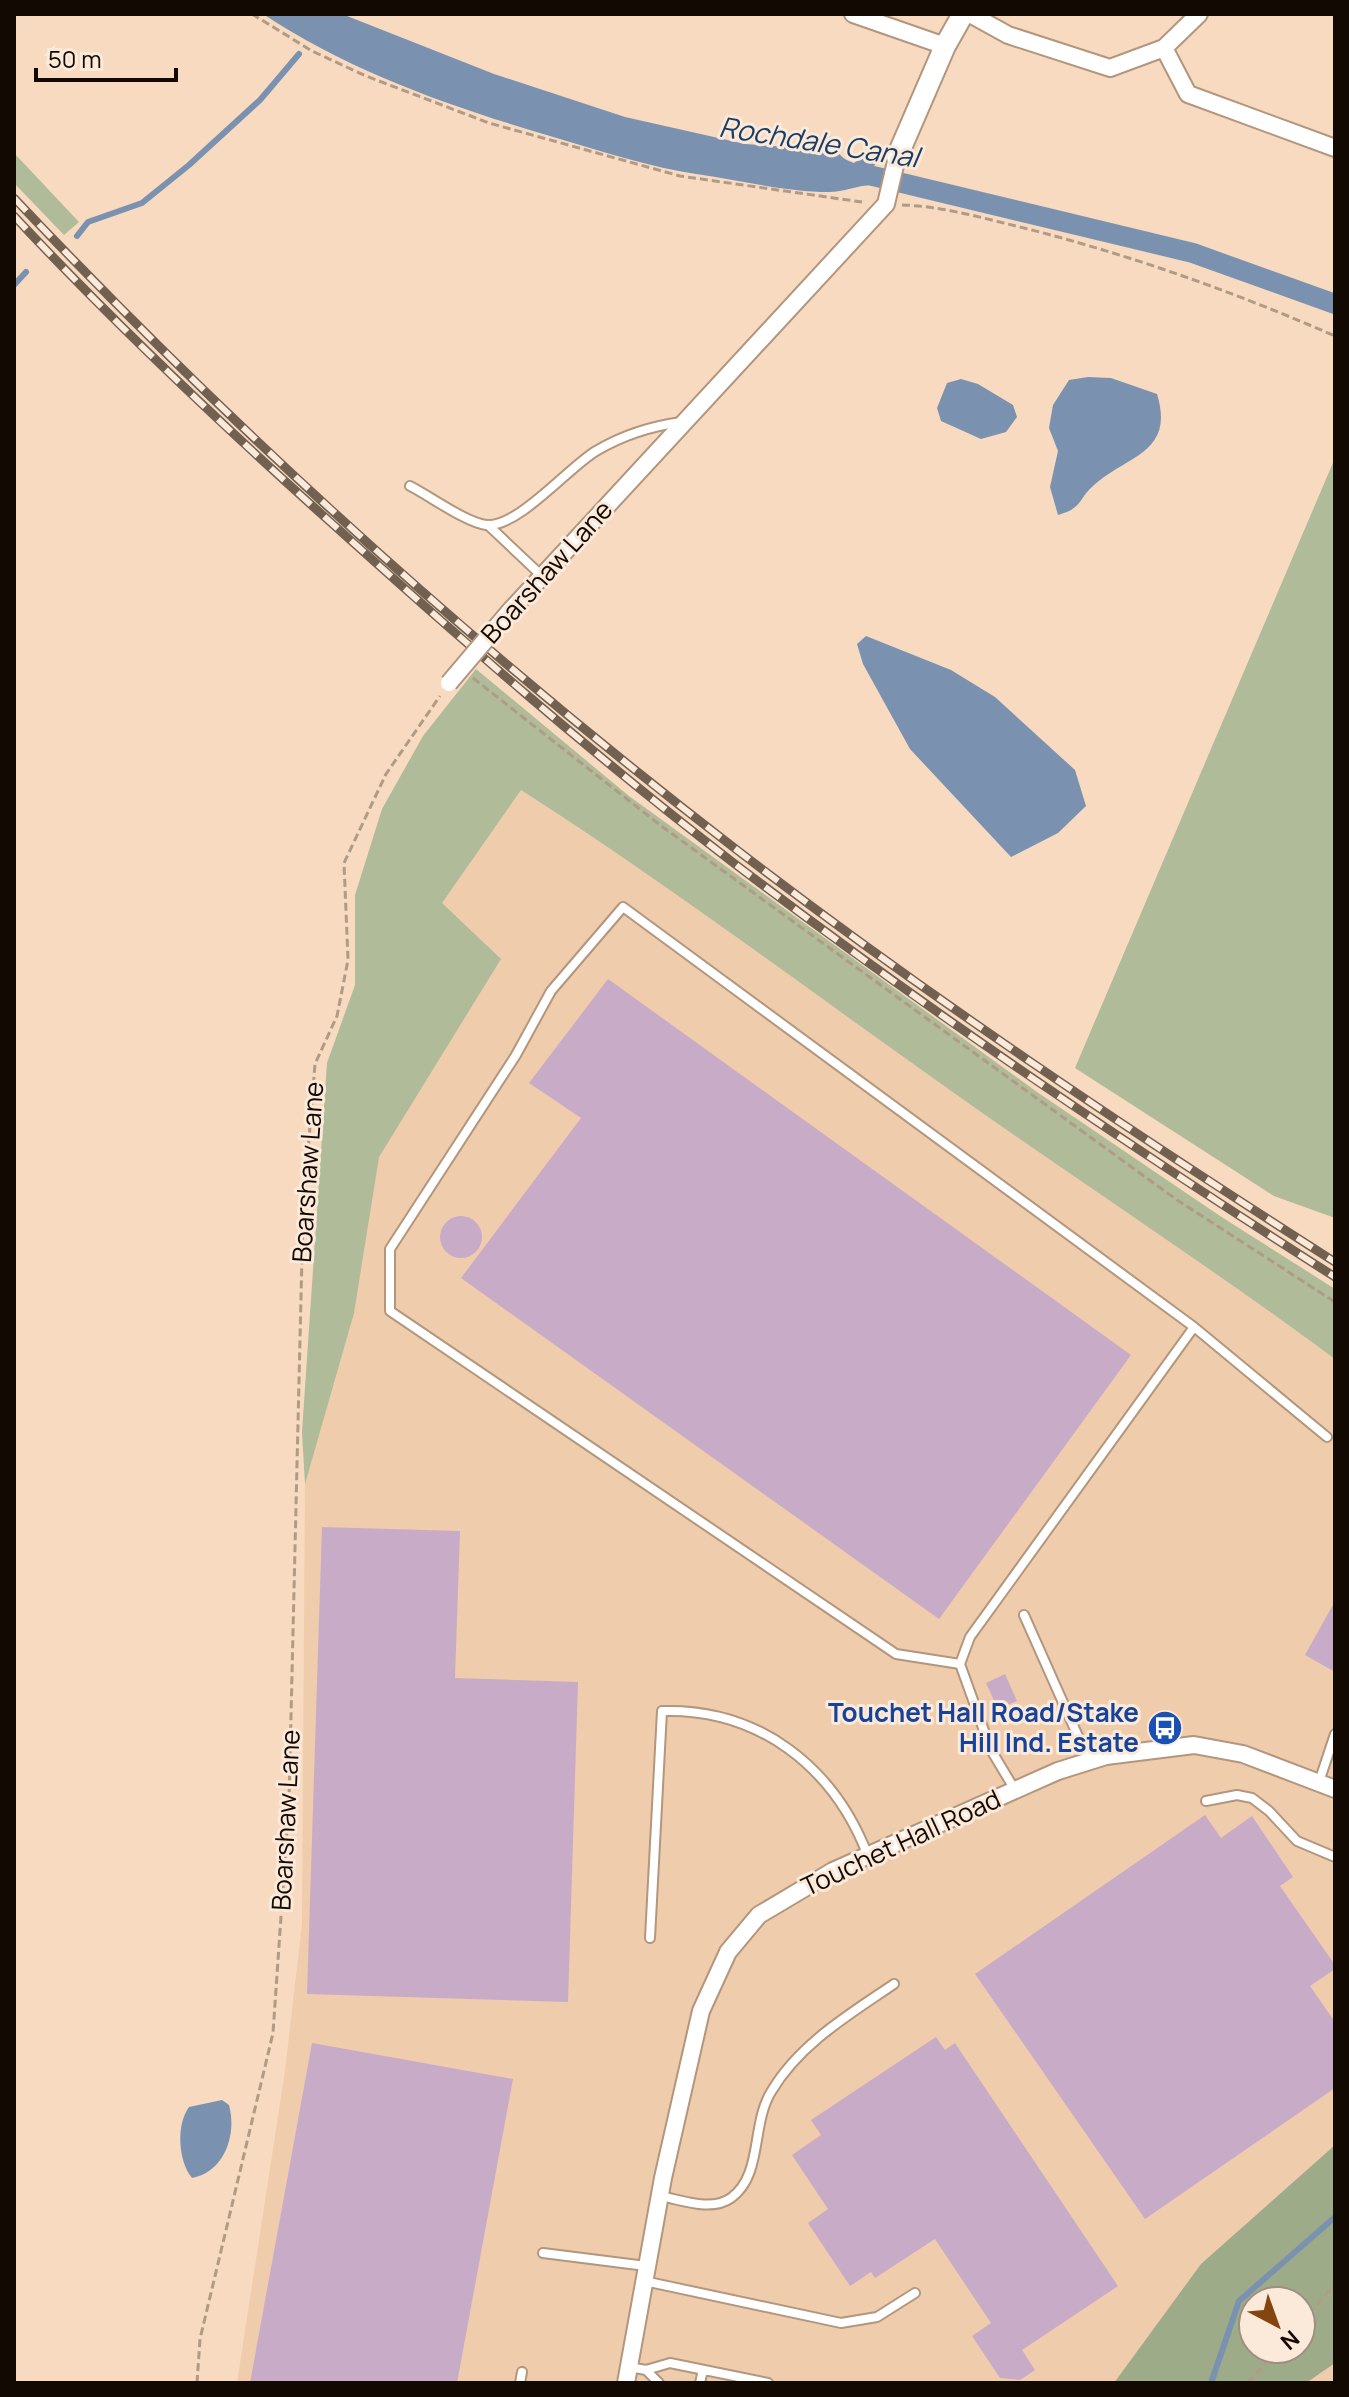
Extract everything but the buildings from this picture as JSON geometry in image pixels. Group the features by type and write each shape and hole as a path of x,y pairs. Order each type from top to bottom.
{"street":[{"path":"853,14 945,46"},
{"path":"887,200 897,157 945,46 963,14"},
{"path":"970,14 1008,35 1110,68 1164,48 1199,14"},
{"path":"1164,48 1188,94 1335,148"},
{"name":"Boarshaw Lane","path":"449,683 510,611 887,200"},
{"name":"Touchet Hall Road","path":"627,2375 660,2196 701,2011 728,1952 759,1915 833,1871 1015,1790 1106,1756 1194,1745 1243,1754 1335,1789"}],"lane":[{"path":"488,525 498,523 554,489 592,453 617,439 652,426 683,422"},
{"path":"410,486 488,525 542,576"},
{"path":"960,1664 896,1654 390,1311 390,1249 516,1055 551,991 623,907 1194,1327 1327,1437"},
{"path":"1015,1790 991,1750 960,1664 970,1637 1194,1327"},
{"path":"1024,1615 1089,1761"},
{"path":"650,1938 662,1711 713,1714 759,1731 787,1749 837,1793 868,1856"},
{"path":"1319,1782 1335,1734"},
{"path":"1206,1801 1237,1795 1252,1798 1297,1841 1335,1857"},
{"path":"660,2196 711,2206 734,2196 750,2174 757,2122 784,2071 839,2022 894,1984"},
{"path":"543,2253 646,2273 841,2323 877,2317 915,2293"},
{"path":"627,2375 670,2363 768,2383"},
{"path":"646,2370 659,2383"},
{"path":"700,2383 703,2370"},
{"path":"520,2383 522,2372"}],"path":[{"path":"252,14 312,51 366,76 489,123 680,176 918,205 1095,245 1335,336"},
{"path":"461,668 660,825 1177,1200 1335,1302"},
{"name":"Boarshaw Lane","path":"197,2383 200,2339 273,2033 289,1800 303,1214 315,1064 337,1016 348,960 344,863 386,774 449,683"},
{"path":"1317,2305 1335,2284"},
{"path":"1248,2383 1264,2365"}],"shaded area":[{"path":"548,748 1335,1321 1335,2383 237,2383 285,2071 302,1924 305,1484 362,1157 429,899"}],"green space":[{"path":"14,153 79,222 64,235 14,183"},
{"path":"1335,458 1335,1218 1274,1196 1075,1068"},
{"path":"476,669 629,796 1037,1092 1220,1216 1335,1289 1335,1359 677,895 521,790 442,903 501,959 379,1157 354,1313 305,1484 302,1432 327,1063 355,985 355,895 382,809 423,736"},
{"path":"1335,2145 1335,2363 1306,2383 1114,2383 1201,2264"}],"water":[{"path":"263,14 342,14 494,74 625,117 745,144 787,147 809,135 833,137 839,154 854,163 870,150 878,159 873,168 886,175 883,187 870,185 836,192 796,190 679,171 627,159 482,115 406,87 333,54"},
{"path":"1111,378 1157,394 1160,429 1145,450 1094,485 1072,509 1058,515 1050,487 1058,451 1049,428 1053,405 1069,380"},
{"path":"961,379 978,384 1013,405 1017,417 1006,432 981,439 941,421 937,408 947,383"},
{"path":"866,636 951,670 995,697 1075,770 1086,806 1058,833 1011,857 910,749 863,664 857,644"},
{"path":"222,2100 229,2105 231,2116 226,2150 213,2168 192,2178 181,2153 185,2115 189,2107"}],"waterway":[{"path":"77,236 88,222 142,203 189,165 260,100 299,54"},
{"name":"Rochdale Canal","path":"873,176 1193,253 1335,304"},
{"path":"14,285 26,272"},
{"path":"1211,2383 1239,2301 1335,2217"}],"railway":[{"path":"14,198 184,371 363,538 454,619 642,775 809,905 957,1011 1335,1262"},
{"path":"14,216 128,333 376,563 475,651 679,820 804,916 953,1023 1181,1178 1335,1277"}],"place":[{"name":"Touchet Hall Road/Stake Hill Ind. Estate","path":"1165,1728"}]}
